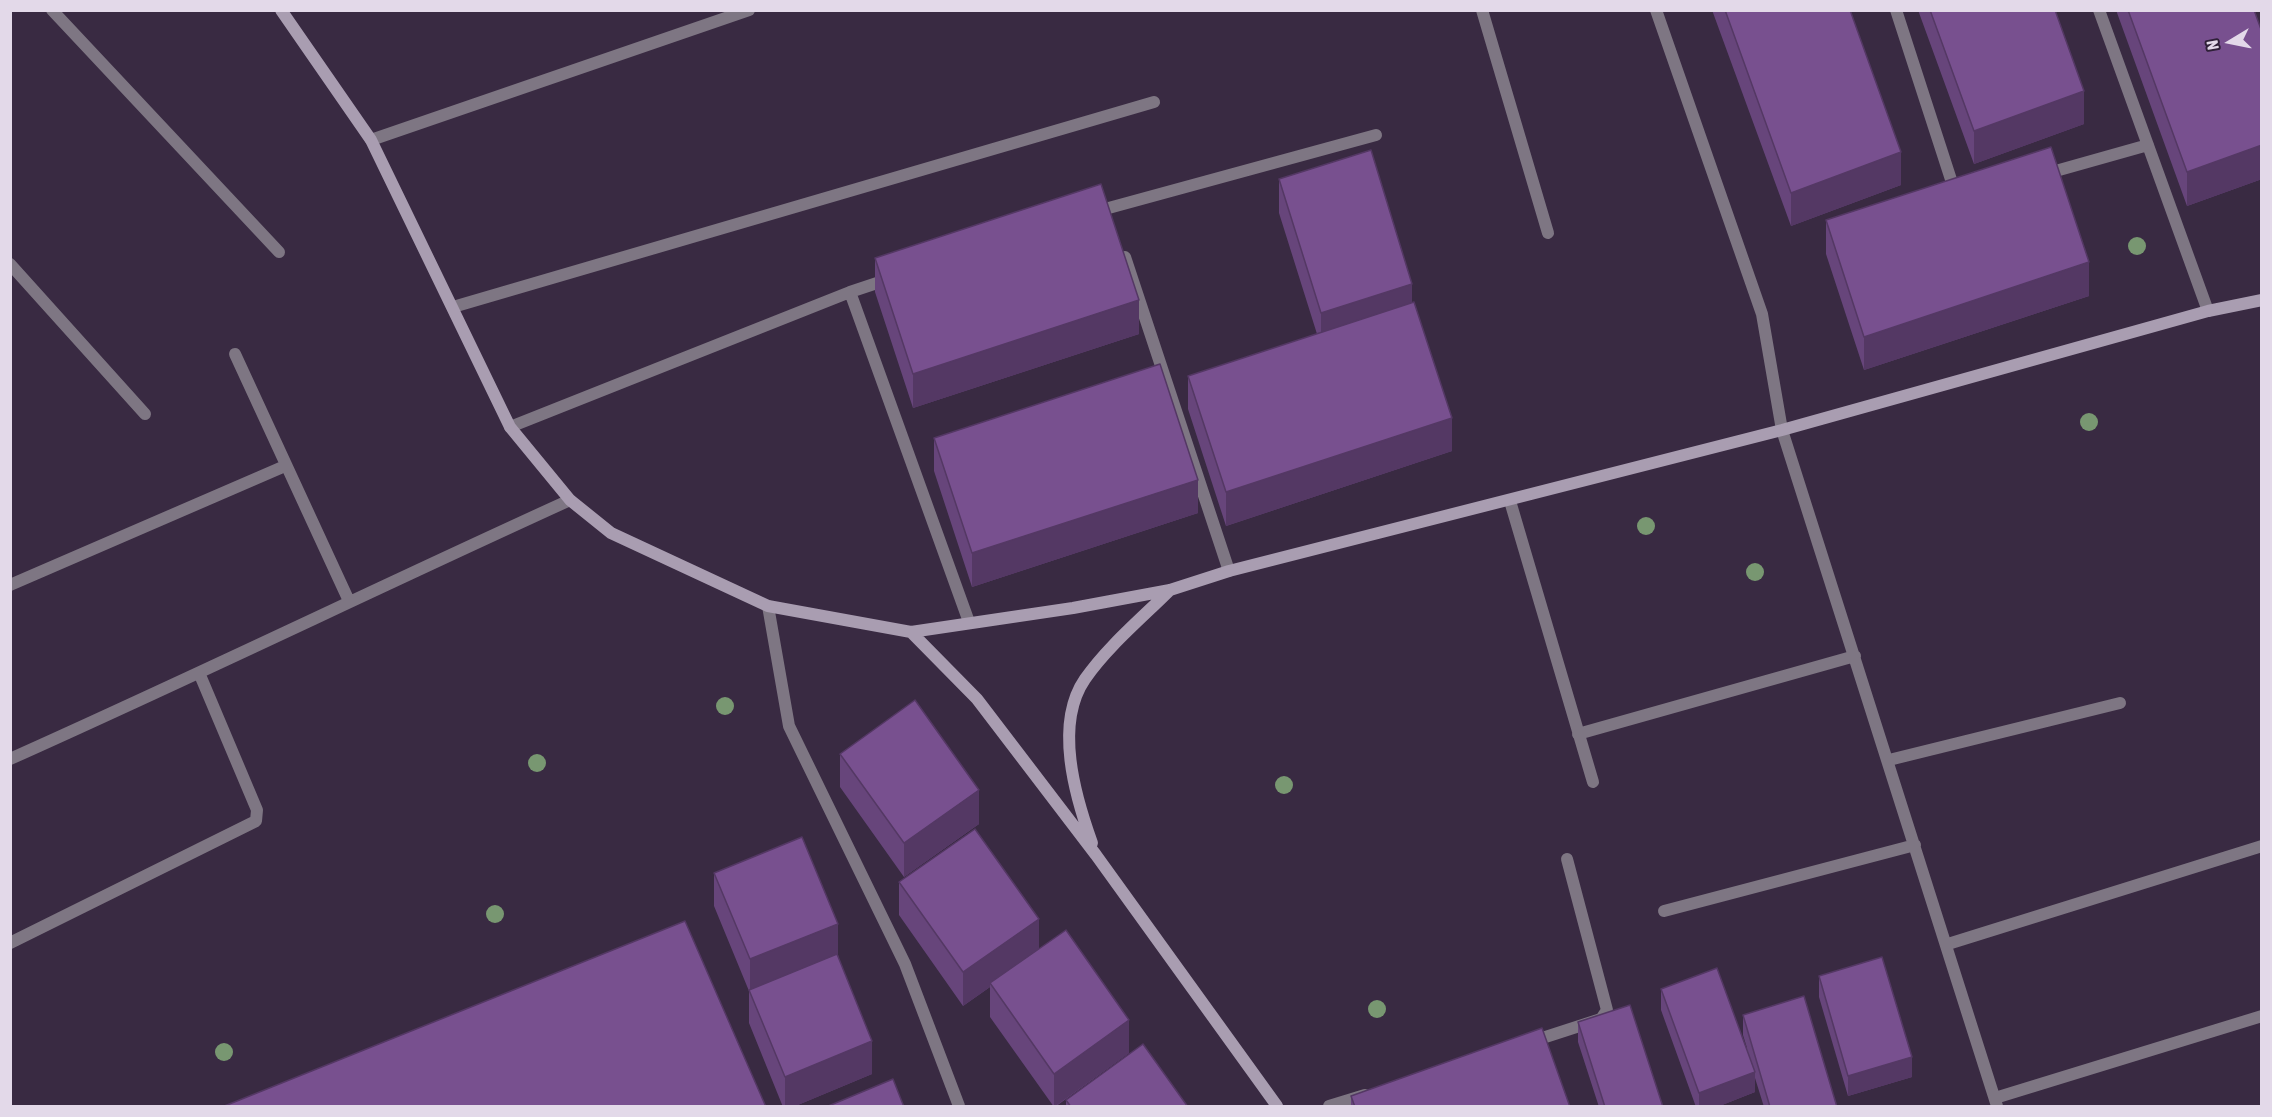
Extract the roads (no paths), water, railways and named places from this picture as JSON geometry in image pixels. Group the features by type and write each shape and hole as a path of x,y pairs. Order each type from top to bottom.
{"street":[{"path":"52,10 279,252"},
{"path":"281,10 371,140 510,426 570,500 611,533 768,606 911,632 1074,608 1170,590 1229,571 1782,430 2208,311 2262,300"},
{"path":"371,140 749,10"},
{"path":"1482,10 1548,233"},
{"path":"1656,10 1762,314 1782,430 1948,944 1996,1102 2262,1016"},
{"path":"1896,10 1958,199"},
{"path":"2099,10 2208,311"},
{"path":"453,307 1154,102"},
{"path":"1086,215 1110,213 1377,135"},
{"path":"2036,177 2148,145"},
{"path":"1120,242 1229,571"},
{"path":"10,264 146,414"},
{"path":"510,426 850,292 906,273"},
{"path":"850,292 969,622"},
{"path":"235,354 349,601"},
{"path":"10,585 285,466"},
{"path":"10,759 200,675 349,601 570,500"},
{"path":"1510,501 1593,782"},
{"path":"1096,855 1078,804 1070,757 1071,711 1084,680 1107,653 1170,590"},
{"path":"768,606 789,726 906,964 959,1107"},
{"path":"911,632 977,699 1096,855 1277,1107"},
{"path":"1578,734 1855,656"},
{"path":"10,943 256,821 257,810 200,675"},
{"path":"1889,760 2120,703"},
{"path":"1664,911 1915,845"},
{"path":"1948,944 2262,846"},
{"path":"1522,1044 1601,1019 1607,1010 1568,859"},
{"path":"1329,1107 1375,1092"}]}
